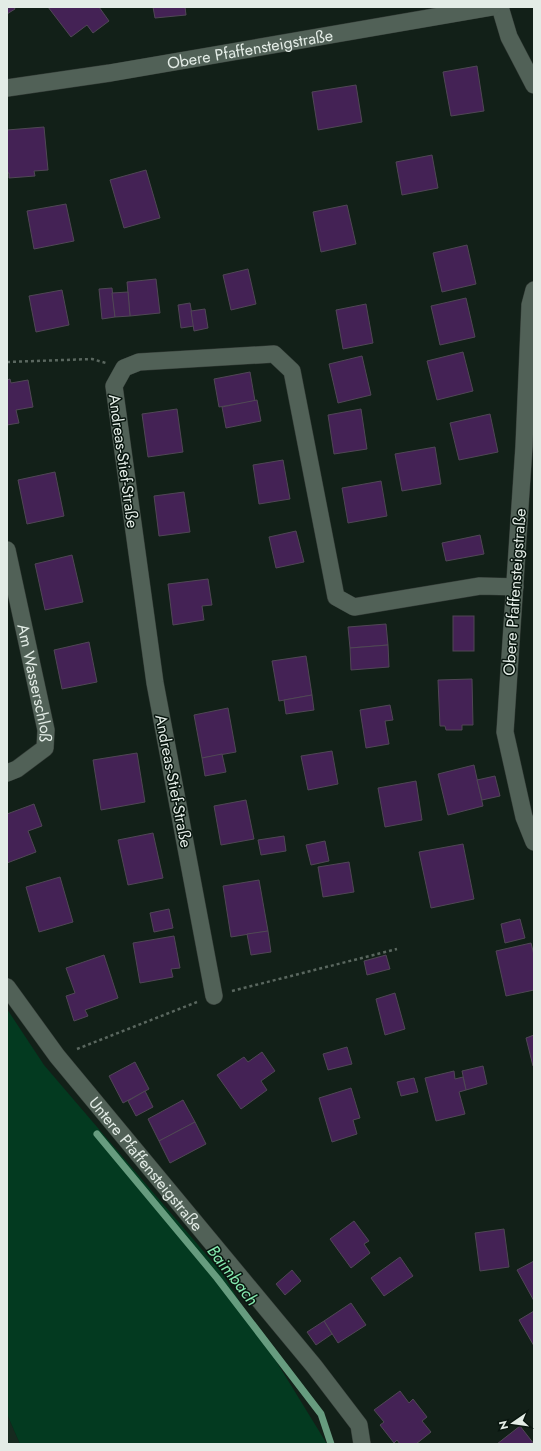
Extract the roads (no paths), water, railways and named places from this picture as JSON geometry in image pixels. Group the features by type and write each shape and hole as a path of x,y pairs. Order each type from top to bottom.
{"street":[{"name":"Obere Pfaffensteigstraße","path":"7,88 118,72 492,7"},
{"path":"500,7 508,37 534,85"},
{"name":"Obere Pfaffensteigstraße","path":"534,290 530,305 529,446 515,587 505,732 524,817 534,842"},
{"name":"Andreas-Stief-Straße","path":"214,996 155,683 114,386 124,368 139,362 274,354 292,371 336,597 354,607 480,586 515,587"},
{"name":"Am Wasserschloß","path":"7,550 46,730 45,748 17,769 7,772"},
{"name":"Untere Pfaffensteigstraße","path":"7,987 58,1056 314,1366 359,1425 362,1444"}],"waterway":[{"name":"Baimbach","path":"97,1134 217,1278 321,1414 331,1444"}]}
